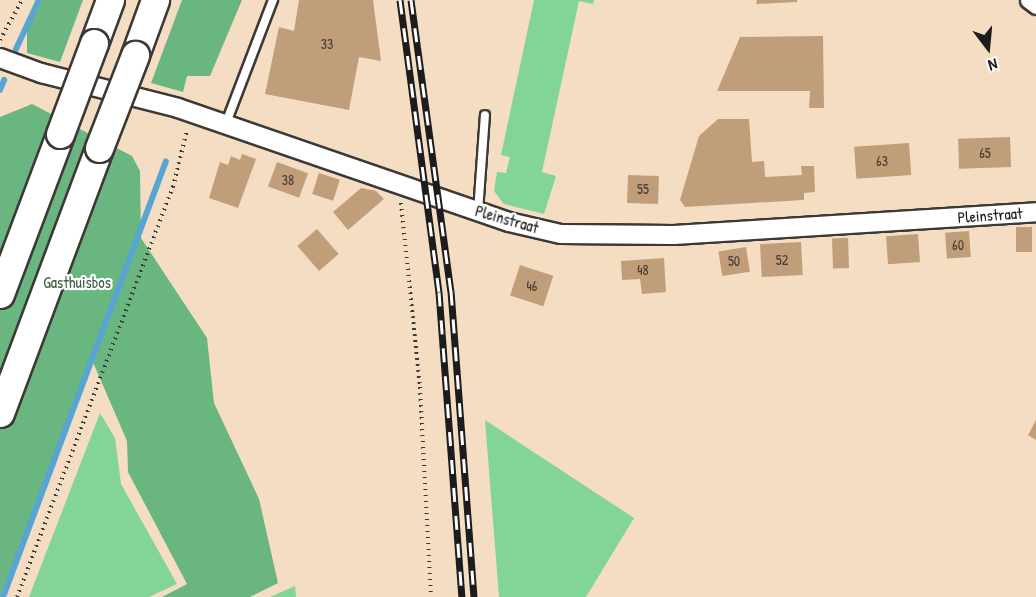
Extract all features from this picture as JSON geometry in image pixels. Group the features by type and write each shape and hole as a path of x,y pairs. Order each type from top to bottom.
{"highway":[{"path":"0,294 110,0"},
{"path":"0,413 155,0"}],"street":[{"path":"1028,0 1036,6"},
{"name":"Pleinstraat","path":"0,58 41,73 225,123 399,182 478,212 561,234 605,237 1036,212"}],"lane":[{"path":"225,123 273,0"},
{"path":"478,212 485,115"}],"path":[{"path":"0,40 21,0"},
{"path":"17,597 173,186 188,124"},
{"path":"399,182 420,387 432,597"}],"green space":[{"path":"36,0 83,0 60,62 27,53 27,26"},
{"path":"182,0 242,0 210,76 187,76 183,92 151,83"},
{"path":"534,0 594,0 593,4 579,1 542,172 556,176 544,214 504,204 494,191 497,172 506,173 510,157 501,155"},
{"name":"Gasthuisbos","path":"32,104 132,156 140,171 141,238 207,338 214,403 259,499 278,583 250,597 162,597 187,584 128,472 127,441 92,360 0,597 0,117"},
{"path":"100,413 115,438 121,484 177,584 149,597 29,597"},
{"path":"485,420 634,518 586,597 499,597"},
{"path":"295,586 296,597 270,597"}],"building":[{"path":"299,0 373,0 381,61 359,57 349,110 265,94 279,27 294,31"},
{"path":"757,0 797,0 797,2 756,4"},
{"path":"823,36 824,108 809,108 810,91 717,91 740,37"},
{"path":"718,119 749,119 752,162 764,161 765,177 802,175 801,166 814,166 815,192 804,193 804,200 685,207 680,200 699,136"},
{"path":"1010,137 1011,167 959,169 958,139"},
{"path":"909,143 911,175 856,179 854,147"},
{"path":"242,154 256,159 238,208 209,198 220,162 228,165 231,156 240,160"},
{"path":"277,162 308,173 299,198 268,186"},
{"path":"319,173 340,180 333,201 312,194"},
{"path":"628,175 659,176 658,204 627,203"},
{"path":"361,188 376,191 384,199 348,230 333,212"},
{"path":"1016,227 1032,227 1032,252 1016,252"},
{"path":"317,229 339,254 319,271 297,246"},
{"path":"969,231 971,257 947,259 945,233"},
{"path":"918,234 920,262 888,264 886,236"},
{"path":"848,238 849,268 833,269 832,239"},
{"path":"801,242 803,275 762,277 760,244"},
{"path":"746,247 750,272 722,276 718,251"},
{"path":"664,258 666,292 642,294 640,279 622,280 621,261"},
{"path":"520,265 553,276 543,306 510,295"},
{"path":"1036,420 1036,440 1028,435"}],"waterway":[{"path":"16,49 39,0"},
{"path":"0,90 4,80"},
{"path":"3,597 166,161"}],"railway":[{"path":"400,0 439,292 462,597"},
{"path":"411,0 451,291 474,597"}]}
